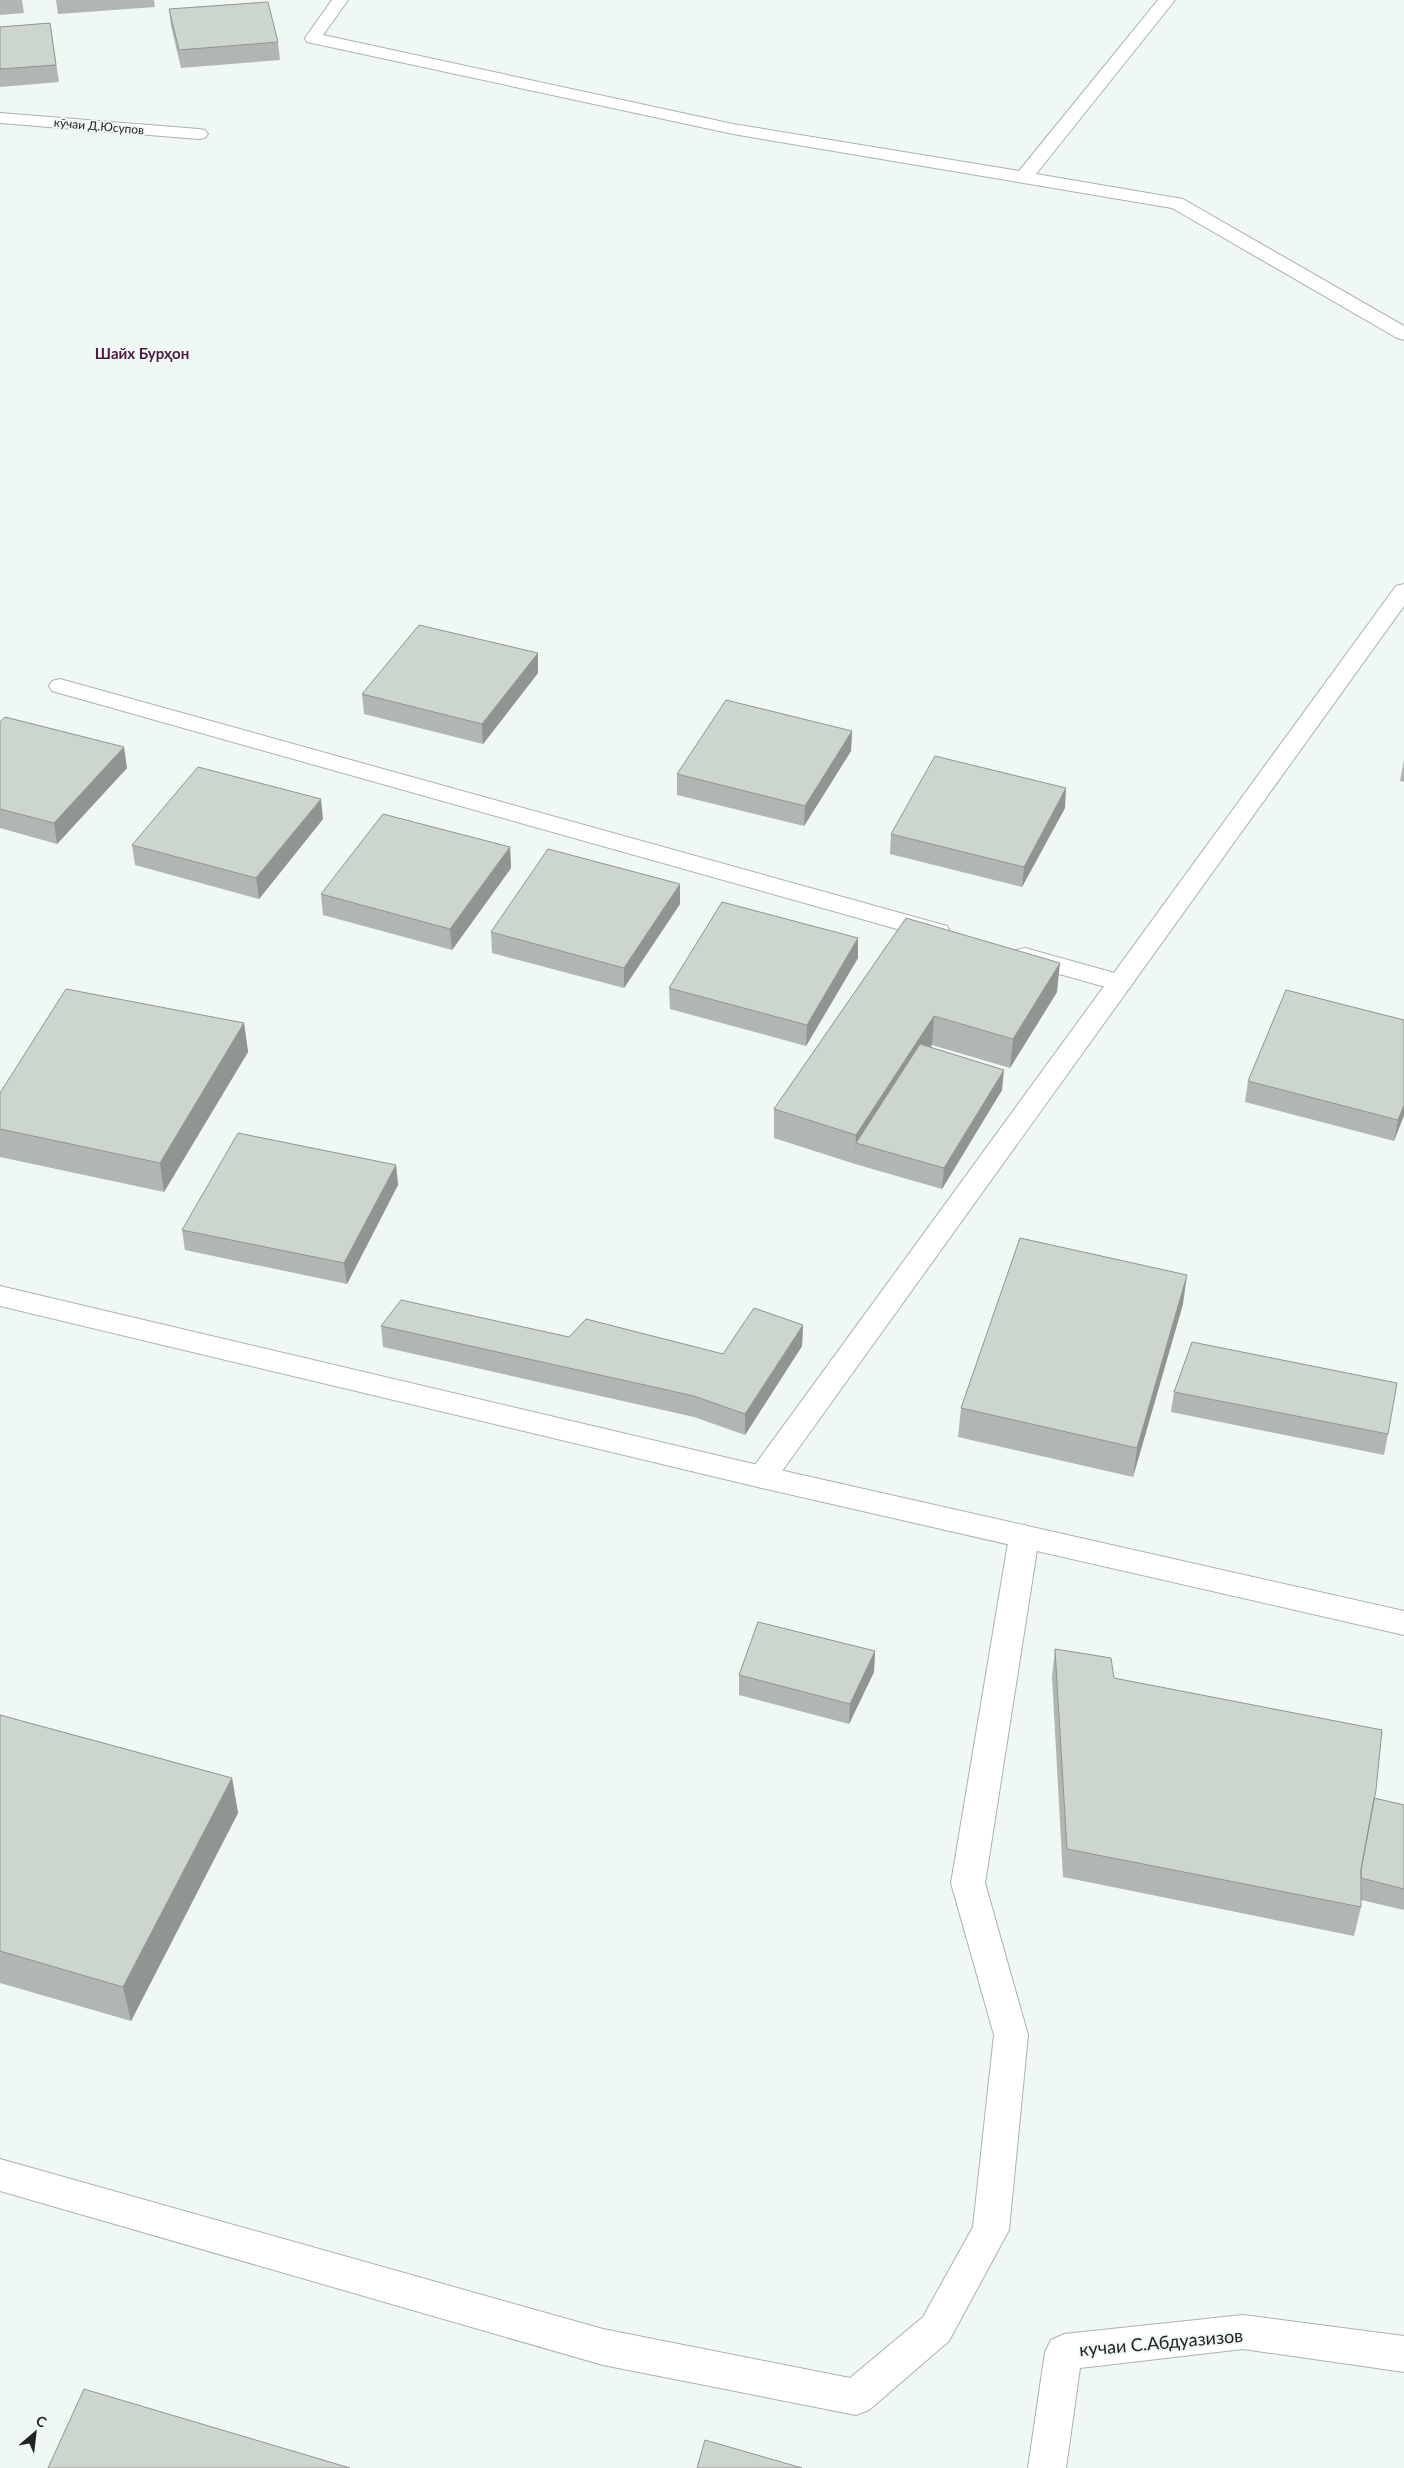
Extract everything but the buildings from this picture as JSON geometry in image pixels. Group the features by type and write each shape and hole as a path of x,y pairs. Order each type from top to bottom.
{"street":[{"path":"340,0 313,38 733,129 1177,203 1404,334"},
{"path":"1024,178 1166,0"},
{"name":"кӯчаи Д.Юсупов","path":"0,118 199,134"},
{"path":"762,1477 1404,591"},
{"path":"60,686 958,937"},
{"path":"1005,951 1120,983"},
{"path":"0,1296 762,1477 1404,1624"},
{"path":"0,2175 603,2347 856,2397 936,2329 991,2230 1011,2035 968,1883 1024,1537"},
{"name":"кучаи С.Абдуазизов","path":"1047,2468 1064,2352 1243,2332 1404,2354"}],"district":[{"name":"Шайх Бурҳон","path":"142,353"}]}
